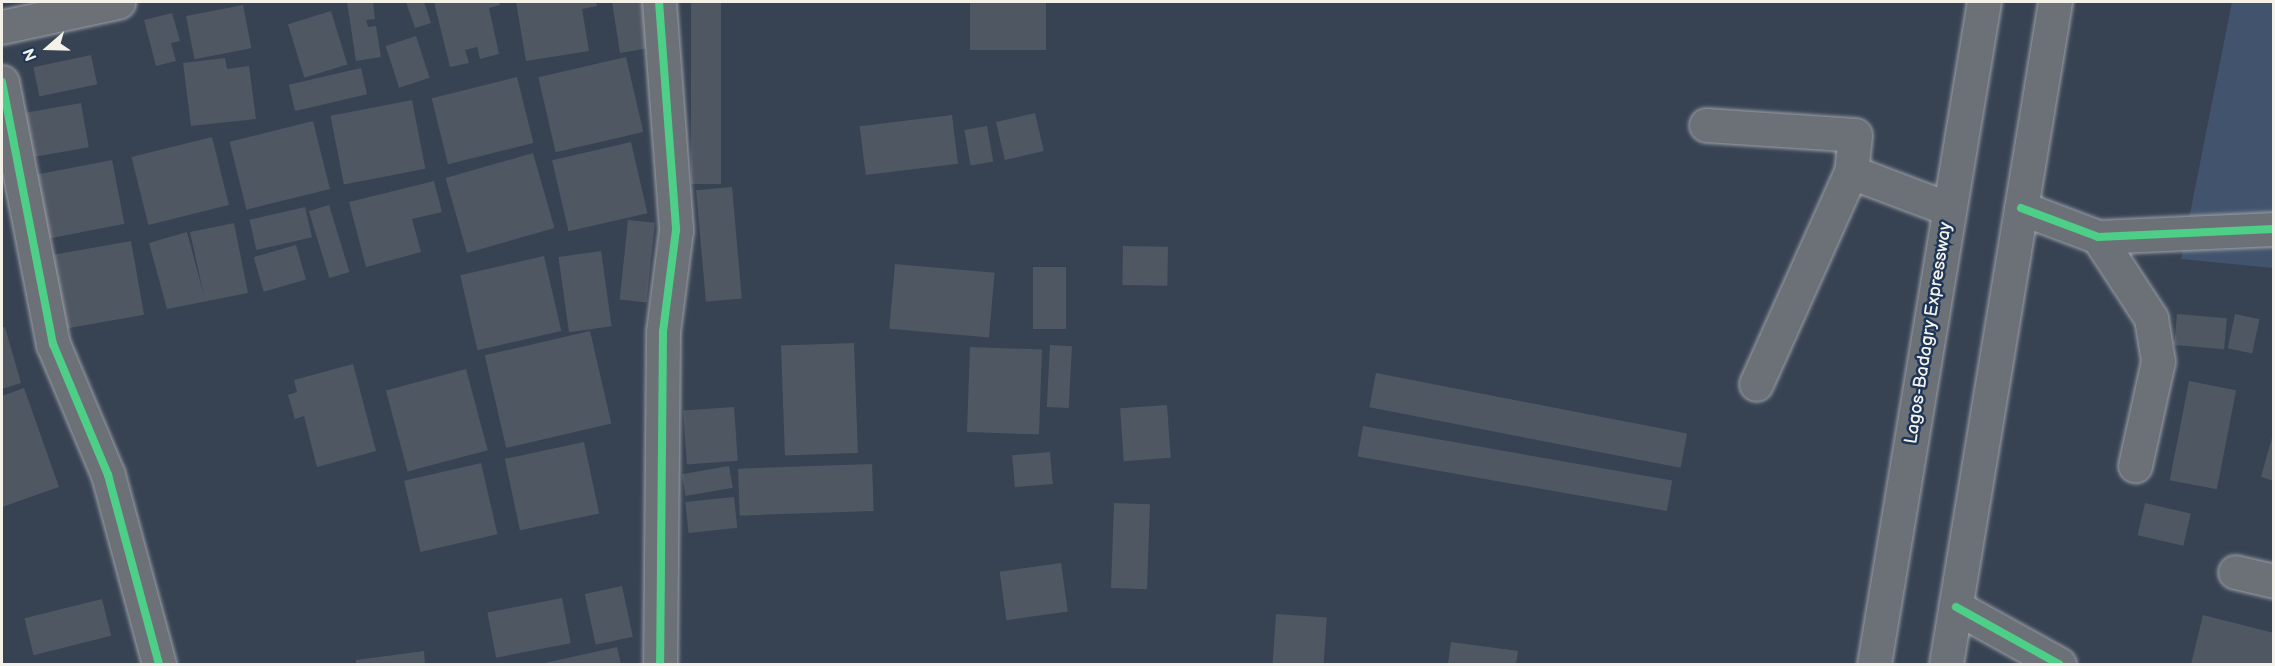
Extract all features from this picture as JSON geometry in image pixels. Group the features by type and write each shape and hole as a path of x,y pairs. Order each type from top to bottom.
{"main road":[{"path":"2,27 118,2"},
{"path":"659,2 676,230 663,332 660,664"},
{"name":"Lagos-Badagry Expressway","path":"1874,664 1984,2"},
{"path":"1946,664 2055,2"},
{"path":"2,82 53,344 108,475 159,664"},
{"path":"1706,124 1855,135 1851,172 1756,384"},
{"path":"1851,172 1949,209"},
{"path":"2021,208 2098,237 2274,229"},
{"path":"2098,237 2151,318 2158,361 2135,466"},
{"path":"2235,572 2274,581"},
{"path":"1956,607 2059,664"}],"shaded area":[{"path":"2232,2 2273,2 2273,268 2181,259"}],"building":[{"path":"347,2 373,2 375,19 366,20 368,27 376,26 381,57 356,61"},
{"path":"406,2 424,2 431,23 415,28"},
{"path":"434,2 499,2 500,5 489,8 499,54 480,59 477,47 465,50 469,63 450,67"},
{"path":"516,2 596,2 597,6 582,9 589,51 526,61"},
{"path":"612,2 647,2 655,47 620,53"},
{"path":"691,2 721,2 721,184 691,184"},
{"path":"970,2 1046,2 1046,50 970,50"},
{"path":"243,5 251,48 194,59 186,16"},
{"path":"331,11 347,65 304,78 288,24"},
{"path":"172,13 180,41 171,43 176,61 156,66 144,20"},
{"path":"416,36 430,78 399,88 386,46"},
{"path":"91,55 97,84 40,97 33,67"},
{"path":"626,57 643,132 556,152 538,77"},
{"path":"225,58 227,69 249,66 256,119 191,126 183,63"},
{"path":"361,68 367,94 295,111 289,85"},
{"path":"517,77 533,143 448,164 432,98"},
{"path":"412,100 425,169 344,185 331,116"},
{"path":"81,103 89,147 28,158 20,114"},
{"path":"1035,113 1044,151 1005,160 996,122"},
{"path":"952,115 958,164 866,175 860,126"},
{"path":"313,121 330,189 246,210 230,142"},
{"path":"987,126 993,161 971,165 964,130"},
{"path":"212,137 229,205 148,225 131,157"},
{"path":"631,142 647,213 568,231 552,160"},
{"path":"533,153 554,228 467,253 446,178"},
{"path":"112,160 124,224 43,240 31,176"},
{"path":"434,181 442,212 412,219 421,252 366,267 349,202"},
{"path":"732,187 742,299 706,302 696,190"},
{"path":"329,205 349,272 329,278 309,211"},
{"path":"305,207 312,237 256,250 249,220"},
{"path":"628,220 655,223 646,302 620,300"},
{"path":"234,223 248,293 167,309 149,243 187,232 204,296 190,232"},
{"path":"131,241 144,315 62,329 49,255"},
{"path":"296,245 306,280 264,292 254,257"},
{"path":"1123,246 1168,247 1167,286 1122,285"},
{"path":"601,251 612,326 569,332 558,257"},
{"path":"544,256 561,331 478,350 460,275"},
{"path":"895,264 995,273 989,337 889,329"},
{"path":"1033,267 1066,267 1066,329 1033,329"},
{"path":"2177,314 2227,318 2224,349 2174,345"},
{"path":"2235,314 2259,319 2252,353 2228,348"},
{"path":"5,327 21,383 2,389 2,328"},
{"path":"590,331 611,424 506,448 485,355"},
{"path":"854,343 858,453 785,455 781,346"},
{"path":"1050,345 1072,346 1069,408 1047,407"},
{"path":"970,347 1042,350 1039,434 967,432"},
{"path":"353,364 376,451 317,467 304,416 295,419 288,395 297,392 294,380"},
{"path":"466,369 488,450 408,472 386,390"},
{"path":"1376,373 1687,433 1680,468 1369,407"},
{"path":"2189,381 2236,390 2217,489 2170,480"},
{"path":"24,388 59,487 2,507 2,396"},
{"path":"1167,405 1171,458 1124,461 1120,408"},
{"path":"734,407 738,461 687,464 683,411"},
{"path":"1363,426 1672,481 1667,511 1358,457"},
{"path":"2274,434 2274,481 2261,477"},
{"path":"584,442 599,513 520,530 505,459"},
{"path":"1050,452 1053,484 1015,487 1012,455"},
{"path":"481,463 497,534 420,552 404,481"},
{"path":"872,464 874,511 740,516 738,469"},
{"path":"729,466 733,488 686,496 682,474"},
{"path":"734,497 737,528 689,533 685,502"},
{"path":"1114,503 1150,504 1147,589 1111,588"},
{"path":"2145,503 2191,514 2183,546 2138,535"},
{"path":"1061,563 1068,612 1006,620 1000,572"},
{"path":"622,586 633,637 596,645 585,594"},
{"path":"562,598 571,643 496,658 487,613"},
{"path":"102,599 111,636 34,655 24,618"},
{"path":"1276,614 1327,618 1324,664 1273,664"},
{"path":"2203,615 2274,633 2274,664 2191,664"},
{"path":"1451,642 1518,651 1516,664 1448,664"},
{"path":"617,647 621,664 540,664"},
{"path":"424,651 425,664 356,664 356,660"}],"cycle path":[{"path":"659,2 676,230 663,332 660,664"},
{"path":"2,82 53,344 108,475 159,664"},
{"path":"2021,208 2098,237 2274,229"},
{"path":"1956,607 2059,664"}]}
